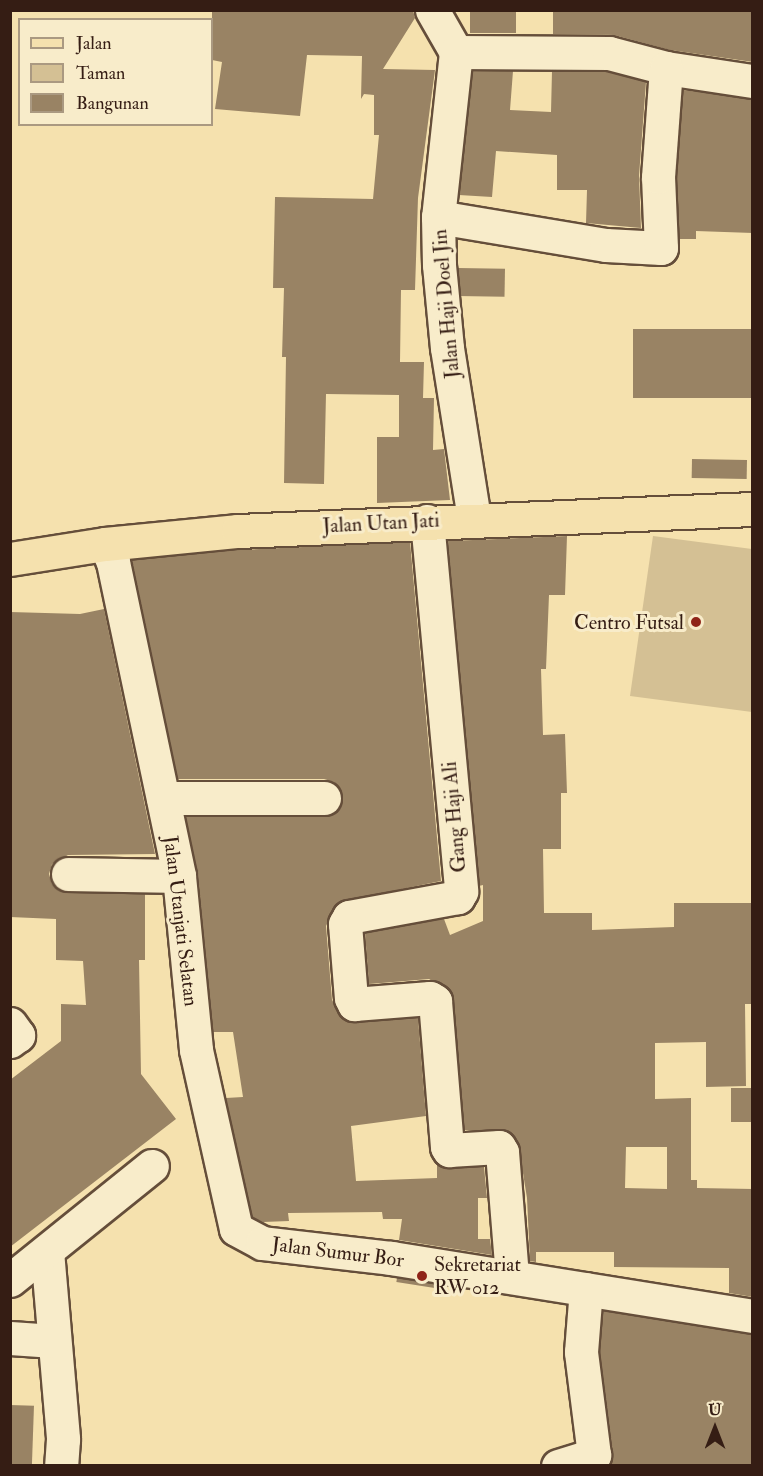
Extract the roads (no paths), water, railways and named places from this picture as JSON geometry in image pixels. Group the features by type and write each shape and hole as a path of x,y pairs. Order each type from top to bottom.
{"main road":[{"name":"Jalan Utan Jati","path":"10,559 105,544 238,531 427,521 753,509"}],"street":[{"path":"432,10 456,52 609,52 666,68 753,81"},
{"name":"Jalan Haji Doel Jin","path":"456,52 438,217 447,348 474,519"},
{"path":"438,217 606,245 661,248 658,177 666,68"},
{"name":"Gang Haji Ali","path":"427,521 461,891 458,897 349,916 345,924 351,998 354,1004 430,998 435,1001 447,1147 499,1147 502,1152 512,1276"},
{"name":"Jalan Utanjati Selatan","path":"105,544 113,562 179,876 196,1050 236,1229"},
{"path":"163,798 324,798"},
{"path":"68,874 179,876"},
{"path":"10,1024 18,1035 10,1041"},
{"path":"10,1280 152,1166"},
{"name":"Jalan Sumur Bor","path":"236,1229 262,1244 512,1276 753,1316"},
{"path":"47,1251 61,1466"},
{"path":"558,1466 594,1455 581,1352 586,1289"},
{"path":"10,1338 54,1341"}],"place":[{"name":"Centro Futsal","path":"696,622"},
{"name":"Sekretariat RW 012","path":"422,1276"}]}
